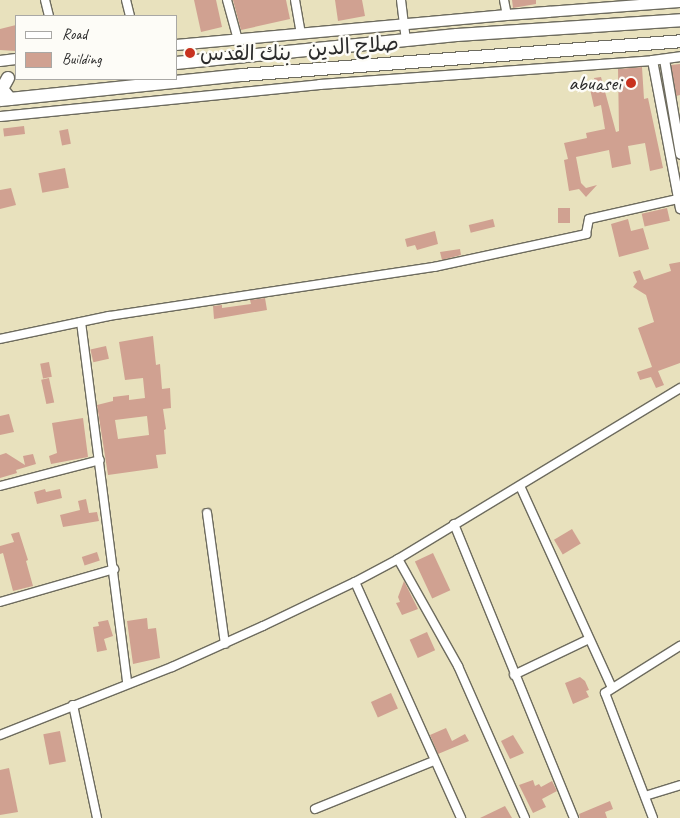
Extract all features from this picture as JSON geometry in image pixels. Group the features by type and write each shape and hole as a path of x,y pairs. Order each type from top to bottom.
{"highway":[{"name":"صلاح الدين","path":"178,63 457,35 680,20"},
{"name":"صلاح الدين","path":"5,100 269,73 680,41"},
{"path":"5,100 2,89 8,78"}],"main road":[{"path":"178,45 646,2 680,2"},
{"path":"0,61 15,59"}],"street":[{"path":"45,0 49,15"},
{"path":"126,0 130,15"},
{"path":"227,0 238,40"},
{"path":"295,0 301,33"},
{"path":"401,0 406,41"},
{"path":"504,0 507,15"},
{"path":"0,116 319,84 652,60 680,56"},
{"path":"664,59 680,154"},
{"path":"0,339 81,322 434,267 586,234 589,219 679,202 652,60"},
{"path":"81,322 114,569 127,683"},
{"path":"0,735 127,683 172,667 355,582 398,559 680,388"},
{"path":"0,486 100,460"},
{"path":"520,486 612,688"},
{"path":"207,513 225,644"},
{"path":"454,524 574,818"},
{"path":"398,559 458,666 525,818"},
{"path":"0,602 114,569"},
{"path":"355,582 461,818"},
{"path":"514,674 589,639"},
{"path":"653,818 604,693 680,646"},
{"path":"73,705 97,818"},
{"path":"315,809 434,761"},
{"path":"645,796 680,785"}],"building":[{"path":"194,0 216,0 222,27 201,32"},
{"path":"233,0 286,0 290,19 241,30"},
{"path":"335,0 362,0 365,16 338,21"},
{"path":"512,0 536,0 536,4 513,8"},
{"path":"15,25 15,51 0,50 0,29"},
{"path":"680,64 680,95 676,96 671,65"},
{"path":"642,67 644,99 648,98 663,168 650,171 645,143 628,146 631,164 612,168 609,150 576,157 581,183 586,188 597,185 586,197 579,189 569,191 564,160 568,159 564,143 587,138 586,133 605,129 601,105 594,107 590,89 596,88 594,78 601,77 616,132 619,131 618,69"},
{"path":"24,126 25,134 4,136 3,129"},
{"path":"68,129 71,144 62,145 59,131"},
{"path":"65,168 69,188 42,193 38,173"},
{"path":"11,188 16,205 0,209 0,190"},
{"path":"558,208 570,208 570,223 558,223"},
{"path":"667,208 670,221 645,227 642,214"},
{"path":"493,219 495,227 471,233 469,225"},
{"path":"628,219 631,231 643,228 649,249 619,257 611,224"},
{"path":"435,231 438,244 417,250 415,245 407,247 405,239"},
{"path":"460,249 461,255 442,260 440,252"},
{"path":"680,262 680,363 658,371 664,385 656,388 651,377 640,380 637,372 652,367 638,328 654,322 646,295 633,287 637,282 633,272 640,270 644,280 671,271 669,264"},
{"path":"265,298 267,310 214,319 213,306 222,305 222,308 251,304 250,300"},
{"path":"153,336 156,365 160,364 162,389 170,388 171,408 163,409 166,429 164,430 166,454 156,455 158,468 108,475 97,405 113,401 113,397 129,395 129,400 145,398 143,378 125,380 119,342","holes":["147,416 149,435 118,439 115,420"]},
{"path":"106,346 109,359 93,362 90,350"},
{"path":"49,362 52,377 43,378 40,364"},
{"path":"49,378 54,402 46,404 41,380"},
{"path":"9,414 14,432 0,435 0,416"},
{"path":"83,418 88,457 51,464 49,456 57,453 52,423"},
{"path":"6,453 25,465 23,456 33,454 36,464 16,470 17,473 0,478 0,455"},
{"path":"45,489 46,492 60,489 62,498 37,504 34,492"},
{"path":"86,499 89,513 97,512 99,521 63,527 60,515 80,510 78,501"},
{"path":"572,529 581,544 563,554 554,540"},
{"path":"19,532 28,560 26,561 33,586 13,591 3,553 0,554 0,546 14,542 11,534"},
{"path":"97,552 100,561 85,566 82,557"},
{"path":"433,553 450,590 432,599 415,561"},
{"path":"404,581 418,609 402,615 396,603 400,602 398,597"},
{"path":"147,618 148,629 156,628 160,658 133,664 127,621"},
{"path":"108,620 113,636 104,639 107,650 97,652 93,627 99,626 98,622"},
{"path":"427,632 435,650 418,658 410,640"},
{"path":"580,677 585,681 589,690 586,691 589,697 573,704 565,683"},
{"path":"391,693 398,709 378,717 371,702"},
{"path":"446,728 452,741 465,734 469,741 438,754 430,735"},
{"path":"60,731 66,761 49,765 43,734"},
{"path":"513,735 524,753 510,759 501,741"},
{"path":"9,768 18,812 0,815 0,770"},
{"path":"533,780 535,786 539,784 541,787 552,781 557,791 542,799 546,807 533,813 519,785"},
{"path":"610,801 613,809 605,812 607,818 580,818 579,814"},
{"path":"505,806 512,818 480,818"}],"place":[{"name":"بنك القدس","path":"190,53"},
{"name":"abuasei","path":"631,83"}]}
